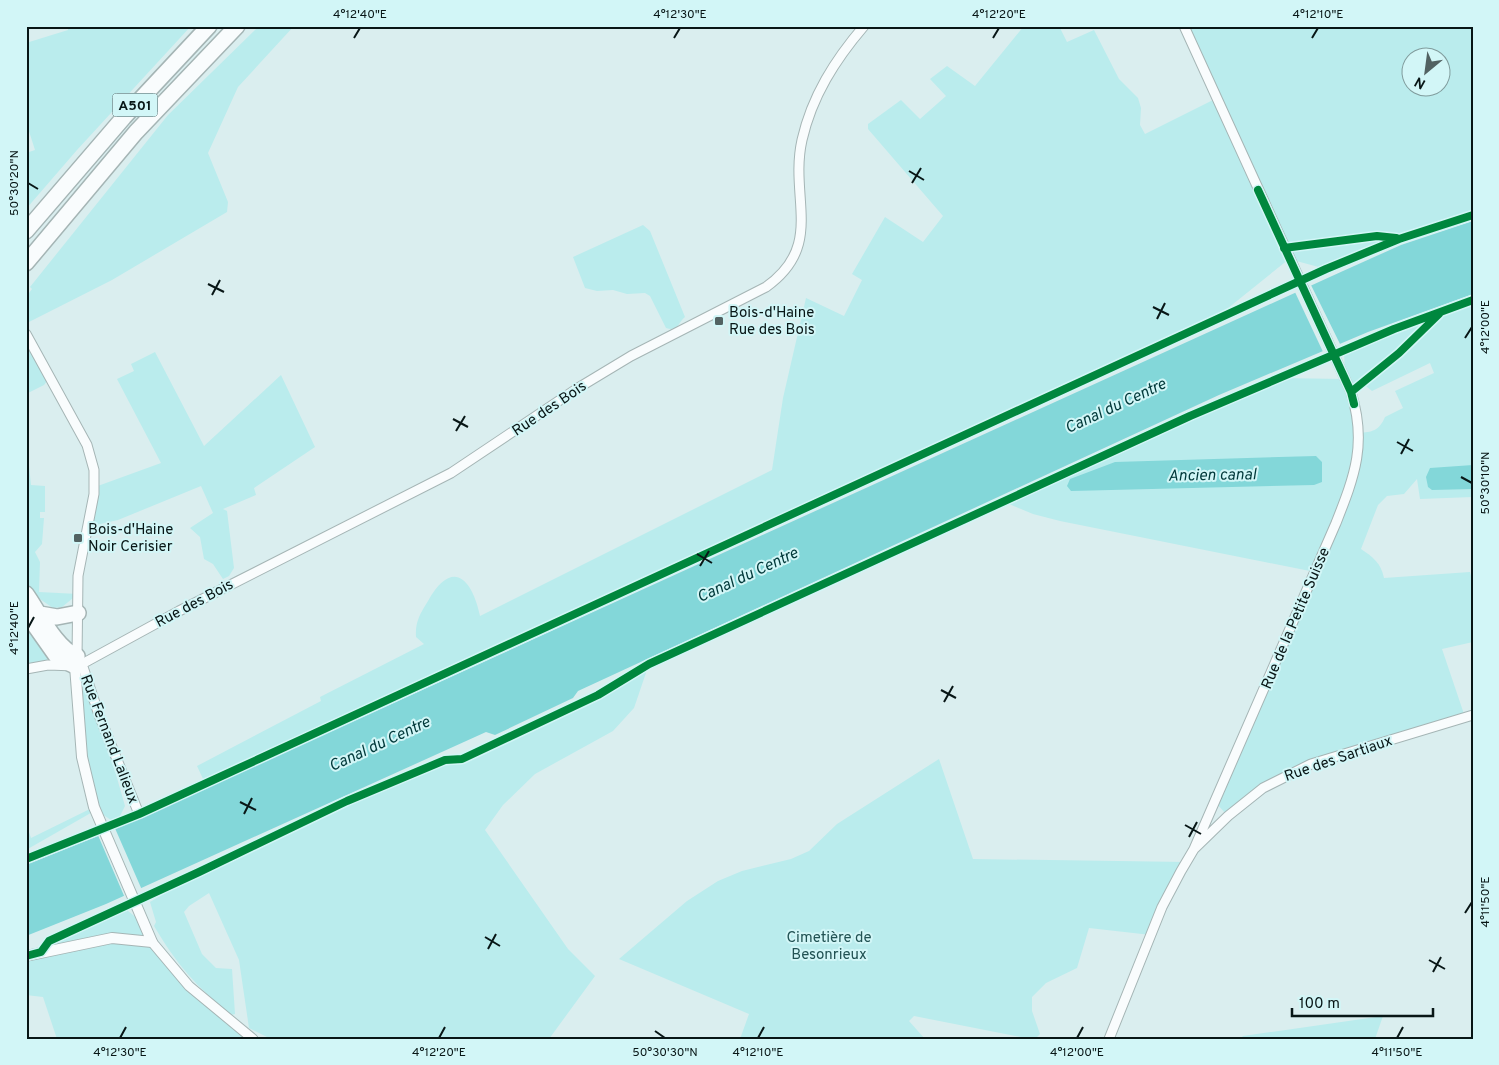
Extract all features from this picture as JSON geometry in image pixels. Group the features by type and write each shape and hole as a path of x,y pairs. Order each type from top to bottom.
{"highway":[{"name":"A501","path":"26,231 124,117 209,26"},
{"name":"A501","path":"26,263 136,132 237,26"},
{"path":"26,594 33,614 57,656 78,662"},
{"path":"33,614 57,617 78,613"}],"street":[{"name":"Rue de la Petite Suisse","path":"1184,26 1346,381 1353,398 1360,453 1354,474 1319,564 1194,849"},
{"name":"Rue des Bois","path":"78,662 451,473 578,388 632,356 766,287 781,276 792,261 801,232 800,152 808,120 820,88 860,28"},
{"name":"Rue Fernand Lalieux","path":"26,334 87,445 94,470 94,494 78,576 78,662 83,763 96,810 152,942"},
{"name":"Rue Fernand Lalieux","path":"78,662 139,814"},
{"path":"26,669 78,662"},
{"name":"Rue des Sartiaux","path":"1109,1039 1162,907 1194,849 1244,802 1263,788 1291,772 1311,764 1473,715"},
{"path":"26,956 112,938 152,942 189,986 253,1039"}],"green space":[{"path":"68,26 191,26 77,150 26,209 26,153 35,150 26,122 26,43 68,30"},
{"path":"259,26 294,26 238,87 208,153 228,202 227,212 112,280 27,323 26,297 32,289 30,287 168,115"},
{"path":"1024,26 1059,26 1067,42 1094,30 1119,79 1138,98 1141,108 1140,125 1145,134 1217,98 1184,26 1473,26 1473,215 1399,239 1326,269 1289,259 1207,325 1193,329 205,783 197,766 321,701 320,697 424,644 416,637 416,627 425,606 445,580 453,577 460,578 466,583 472,592 480,616 772,470 783,398 806,298 844,316 862,280 852,274 885,217 923,242 943,216 868,129 868,124 901,100 920,119 946,96 930,79 947,66 975,86"},
{"path":"643,225 650,231 685,317 673,329 666,328 650,296 645,293 627,294 613,290 597,291 585,288 573,257"},
{"path":"1473,300 1473,497 1420,499 1417,479 1404,494 1387,496 1378,505 1361,549 1376,561 1381,568 1384,578 1470,572 1473,585 1473,642 1442,649 1465,717 1311,764 1272,782 1228,816 1215,802 1315,572 1060,521 1033,514 1004,502 1278,378 1345,379 1344,349","holes":["1430,363 1434,373 1395,391 1403,408 1385,417 1375,430 1359,433 1351,392 1362,383 1372,391"]},
{"path":"26,341 51,376 44,385 26,394"},
{"path":"155,352 204,446 281,375 315,447 254,488 256,495 223,509 227,511 234,568 229,576 223,579 213,564 204,559 200,537 190,528 213,513 201,486 118,520 87,527 95,487 161,463 117,379 134,371 131,364"},
{"path":"26,456 28,456 31,485 45,486 45,512 40,512 40,518 44,518 42,544 35,552 40,562 39,592 78,594 62,607 53,608 37,597 26,582"},
{"path":"26,628 48,658 46,662 26,669"},
{"path":"649,664 634,708 613,731 535,774 503,805 485,830 568,949 595,976 549,1039 271,1039 249,1028 239,960 209,893 189,906 184,912 202,954 216,968 232,969 235,1014 231,1015 197,984 179,964 154,926 156,922 150,902 196,876 399,777 432,765 462,759 598,695"},
{"path":"83,686 85,686 99,715 125,806 119,818 111,820 96,810 26,850 26,823 31,838 94,807 84,769"},
{"name":"Cimetière de Besonrieux","path":"939,759 973,859 1186,862 1151,935 1089,928 1077,968 1046,983 1032,997 1032,1011 1040,1034 1037,1037 1026,1038 914,1016 909,1021 925,1039 740,1039 749,1014 619,959 687,901 718,881 742,871 791,859 809,851 837,824"},
{"path":"122,906 144,924 162,956 253,1039 57,1039 43,997 26,995 26,956 41,952 49,941"},
{"path":"1383,1016 1375,1039 1240,1039 1243,1036"}],"water":[{"name":"Canal du Centre","path":"1473,221 1473,294 1368,332 1219,395 578,691 573,698 495,735 486,732 106,904 26,936 26,865 125,825 1401,245"},
{"name":"Ancien canal","path":"1316,456 1322,462 1322,482 1314,485 1071,491 1067,486 1070,479 1115,462"},
{"path":"1473,465 1473,489 1432,490 1428,487 1426,477 1430,468"}],"pier":[{"path":"1310,283 1341,346 1324,354 1294,290"},
{"path":"114,826 142,890 125,898 97,833"}],"cycle path":[{"path":"1258,190 1351,392 1354,404"},
{"path":"26,859 139,814 1326,269 1399,239 1473,215"},
{"path":"1284,248 1377,236 1396,238"},
{"path":"26,956 41,952 49,941 347,801 445,760 462,759 598,695 649,664 1190,416 1394,329 1473,300"},
{"path":"1351,392 1399,353 1439,314"}],"place":[{"name":"Bois-d'Haine Rue des Bois","path":"719,321"},
{"name":"Bois-d'Haine Noir Cerisier","path":"78,538"}]}
